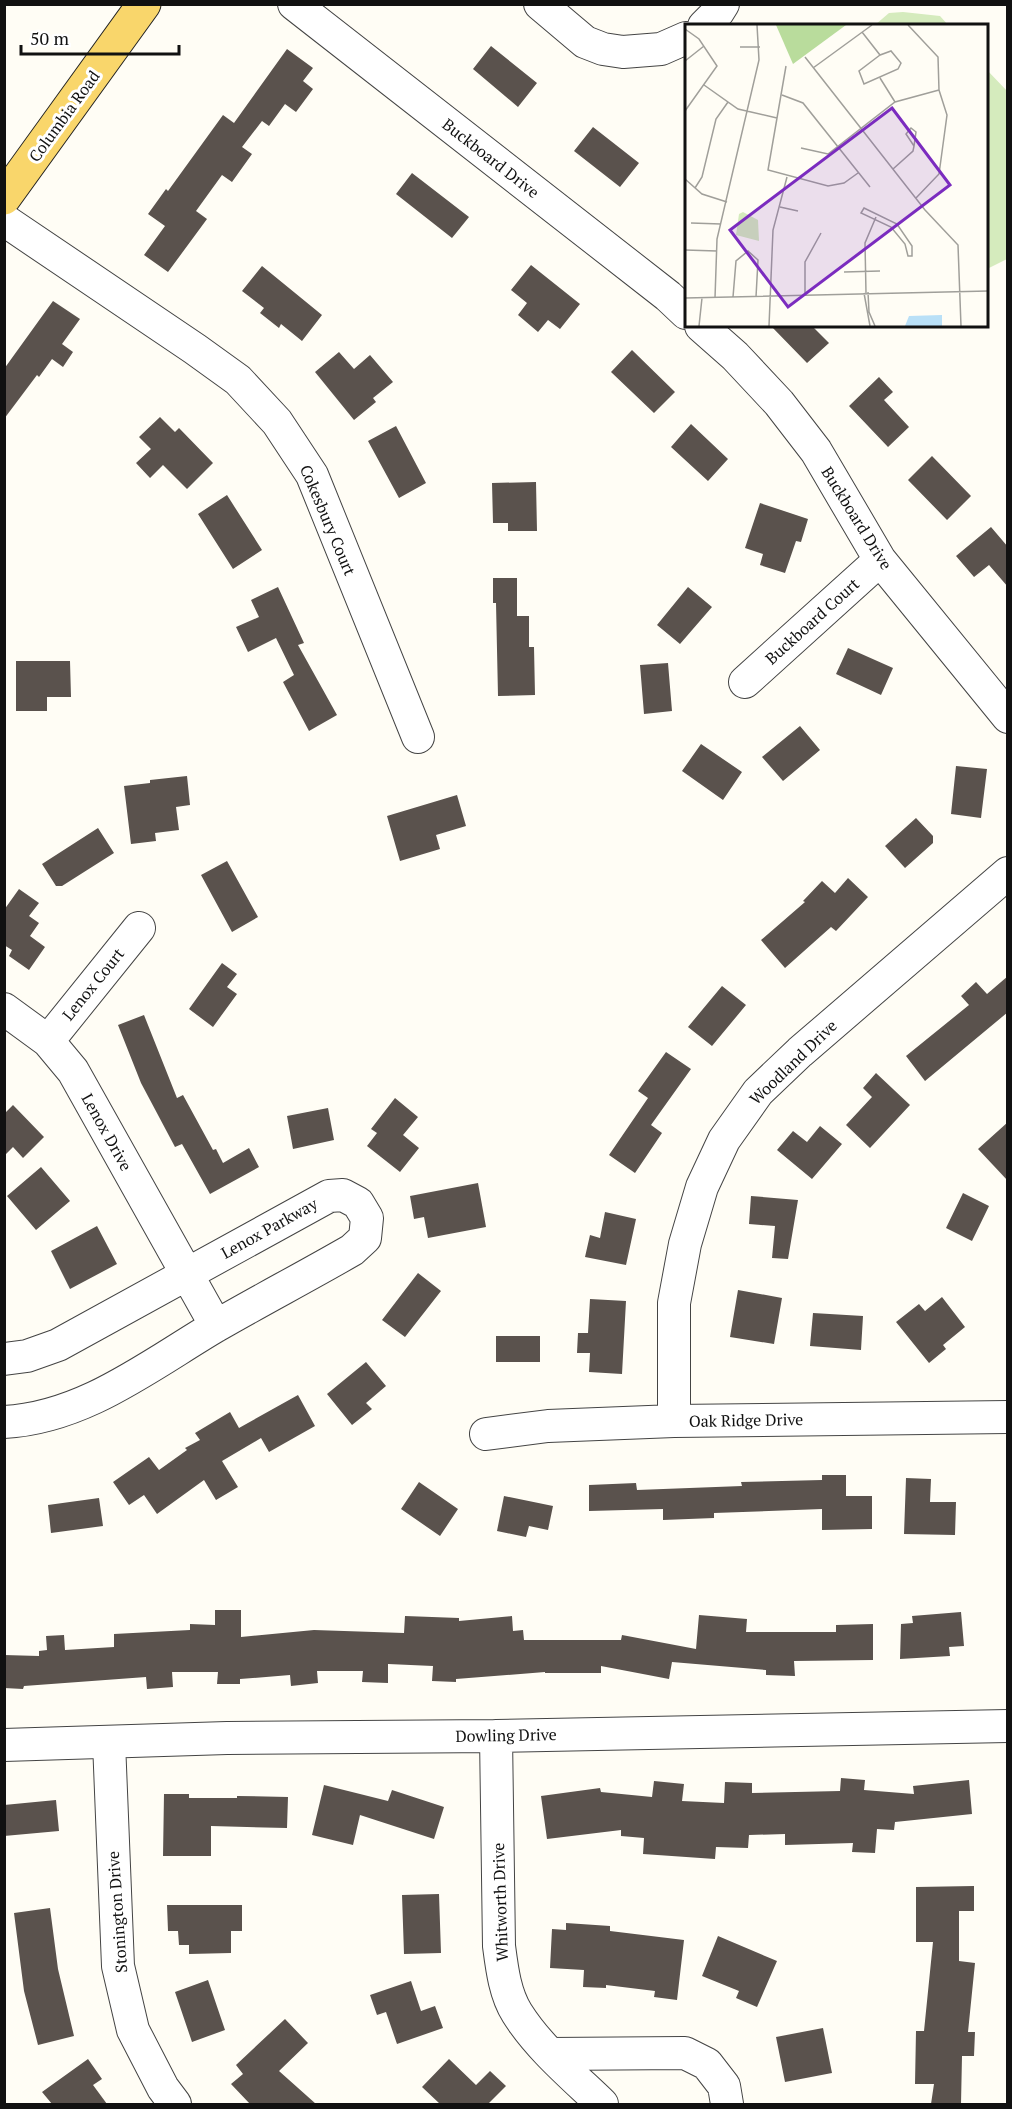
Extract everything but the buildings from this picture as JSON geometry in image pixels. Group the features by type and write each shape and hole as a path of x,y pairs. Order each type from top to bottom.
{"main road":[{"name":"Columbia Road","path":"4,198 144,4"}],"street":[{"name":"Buckboard Drive","path":"294,4 685,310"},
{"path":"540,4 585,42 603,49 623,52 661,50 685,39"},
{"path":"706,24 723,4"},
{"name":"Cokesbury Court","path":"4,220 238,380 277,422 312,475 418,737"},
{"name":"Buckboard Drive","path":"702,327 735,356 779,403 816,451 880,560 1008,717"},
{"name":"Buckboard Court","path":"745,682 880,560"},
{"name":"Woodland Drive","path":"674,1421 674,1303 685,1244 702,1186 724,1140 758,1092 800,1052 1008,873"},
{"name":"Lenox Court","path":"48,1041 139,928"},
{"name":"Lenox Drive","path":"4,1009 48,1041 73,1071 186,1274"},
{"name":"Lenox Parkway","path":"4,1359 27,1356 58,1345 328,1196 343,1195 358,1203 367,1218 365,1238 352,1250 216,1326 118,1386 78,1405 44,1416 4,1422"},
{"path":"186,1274 216,1326"},
{"name":"Oak Ridge Drive","path":"486,1434 548,1426 674,1421 1008,1416"},
{"name":"Dowling Drive","path":"4,1745 227,1738 496,1736 1008,1726"},
{"name":"Whitworth Drive","path":"496,1736 499,1946 504,1980 516,2012 550,2054 602,2104"},
{"name":"Stonington Drive","path":"109,1742 118,1966 133,2030 163,2088 176,2104"},
{"path":"550,2054 685,2053 707,2064 724,2086 727,2104"}],"green space":[{"path":"903,12 940,16 947,24 876,24 889,13"},
{"path":"988,71 1008,92 1007,259 988,268"}]}
